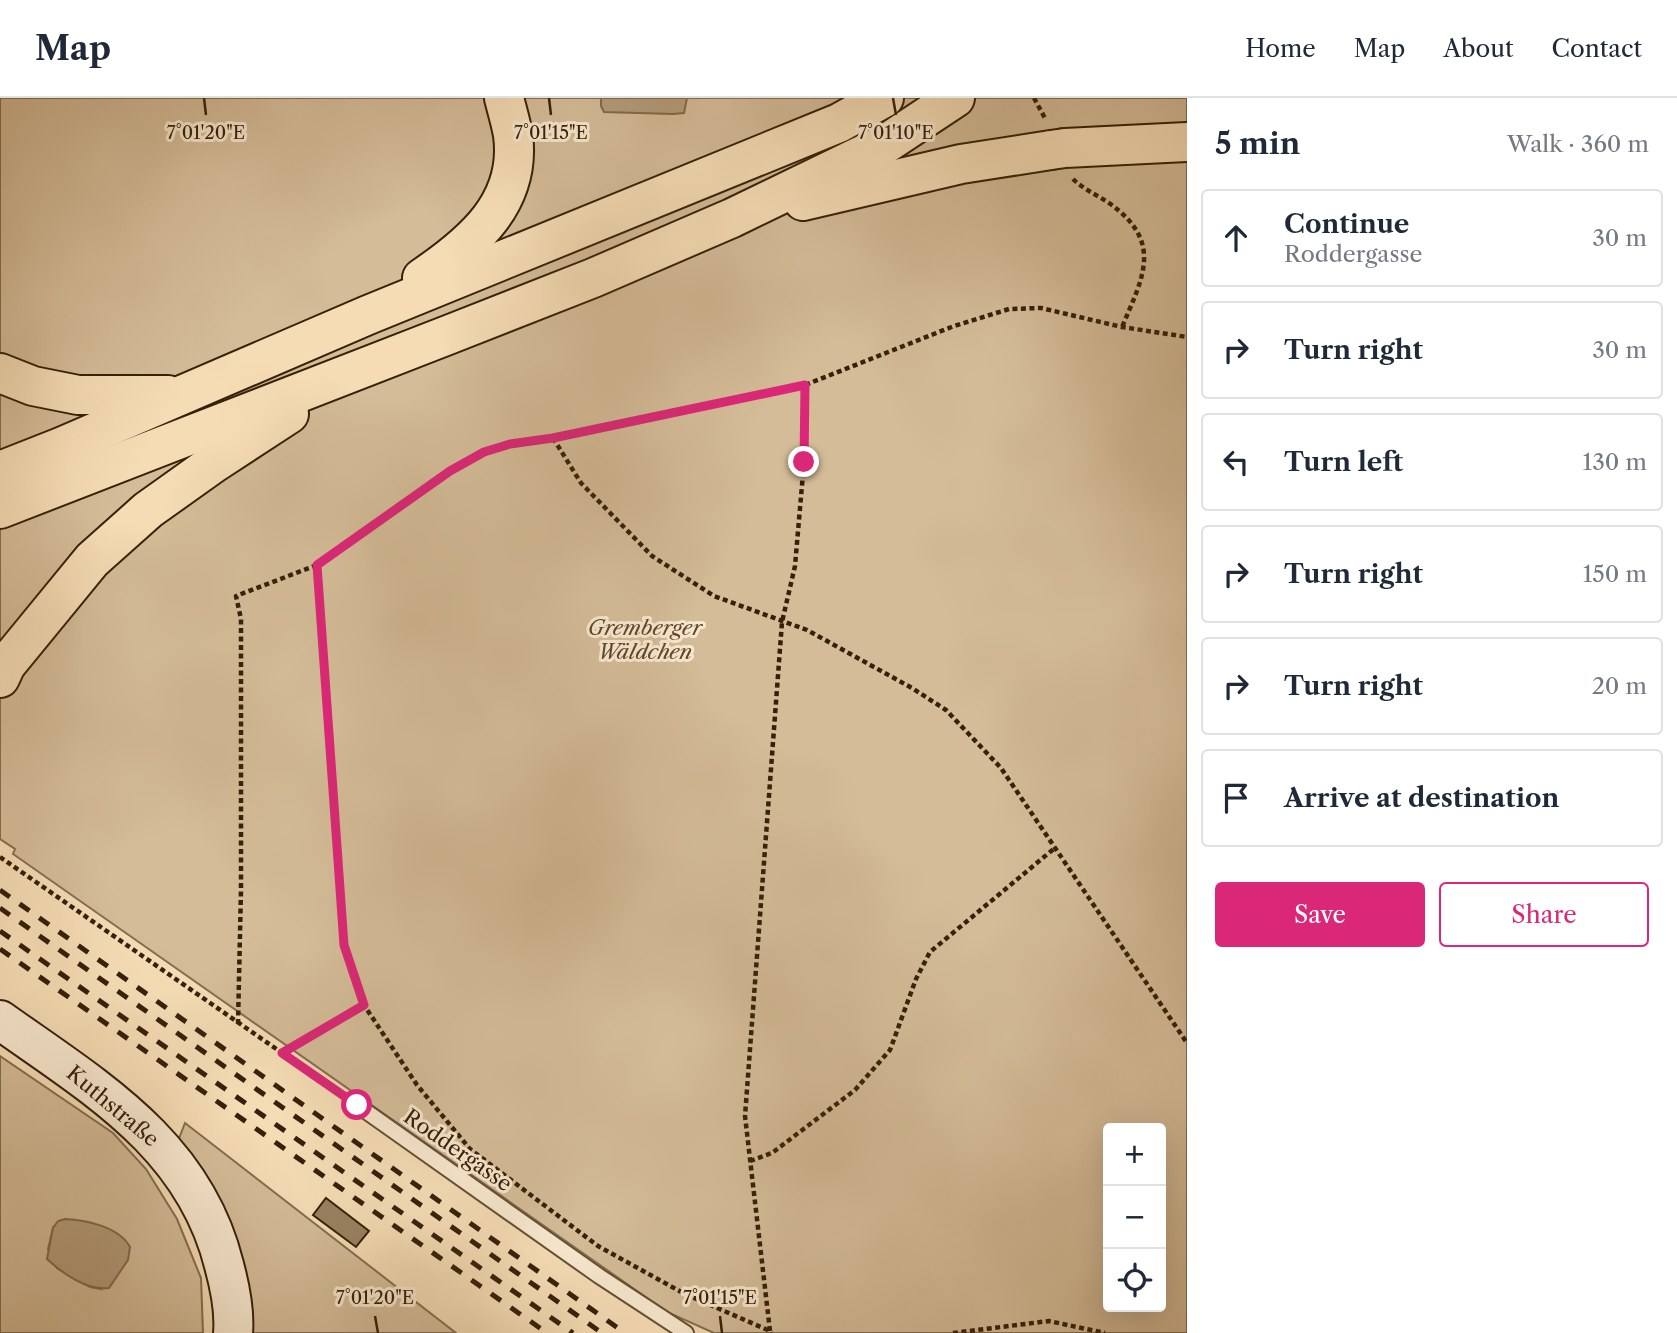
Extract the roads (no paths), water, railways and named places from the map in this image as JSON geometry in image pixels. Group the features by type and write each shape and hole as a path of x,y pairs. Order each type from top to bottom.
{"highway":[{"path":"368,315 457,252 477,235 497,212 511,177 513,137 504,98"},
{"path":"0,471 368,315 839,123 884,98"},
{"path":"0,509 593,278 733,218 887,144 955,98"},
{"path":"733,218 961,164 1059,151 1187,142"},
{"path":"0,678 6,665 92,559 148,510 214,463 355,371"},
{"path":"0,373 33,386 78,395 184,395"}],"street":[{"name":"Kuthstraße","path":"0,1020 112,1100 148,1132 185,1175 204,1208 220,1248 229,1286 233,1333"}],"lane":[{"name":"Roddergasse","path":"357,1105 599,1276 686,1333"}],"railway":[{"path":"0,890 625,1333"},
{"path":"0,908 602,1333"},
{"path":"0,931 573,1333"},
{"path":"0,949 547,1333"}],"park label":[{"name":"Gremberger Wäldchen","path":"645,639"}]}
